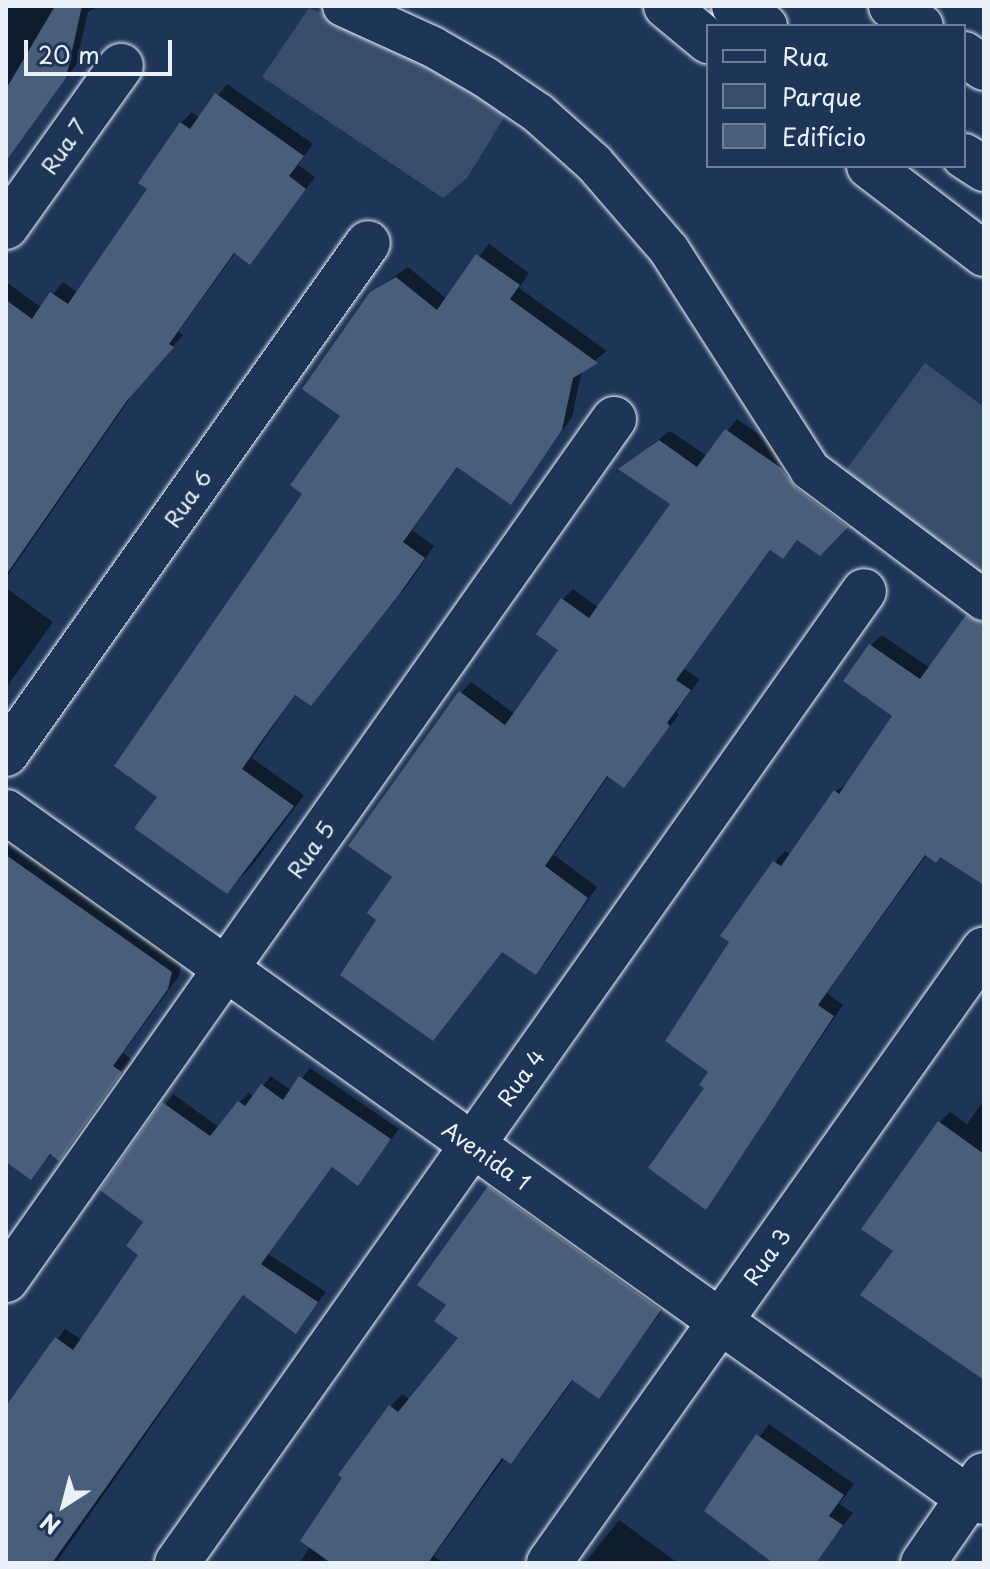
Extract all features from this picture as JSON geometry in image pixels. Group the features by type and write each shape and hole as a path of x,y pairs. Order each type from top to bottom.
{"main road":[{"path":"666,6 706,39"},
{"path":"734,6 762,24"},
{"path":"891,6 918,24"},
{"path":"966,55 984,68"},
{"name":"Rua 7","path":"6,227 121,66"},
{"path":"966,157 984,169"},
{"path":"872,168 984,254"},
{"name":"Rua 6","path":"6,754 368,243"},
{"name":"Rua 5","path":"6,1280 614,419"},
{"name":"Rua 4","path":"177,1563 864,591"},
{"name":"Avenida 1","path":"6,812 720,1321 979,1492"},
{"name":"Rua 3","path":"549,1563 984,949"},
{"path":"923,1563 979,1492"}],"street":[{"path":"343,6 433,47 485,77 538,113 594,163 669,250 810,470 984,600"}],"green space":[{"path":"309,8 374,35 510,108 467,178 443,198 262,77"},
{"path":"925,363 984,407 984,584 840,478"}],"building":[{"path":"55,6 82,6 66,78 6,161 6,89"},
{"path":"215,93 304,156 289,176 306,189 250,265 234,253 169,344 174,347 126,402 6,575 6,300 32,319 50,292 68,304 147,189 138,183 180,122 190,129"},
{"path":"476,254 520,285 510,299 598,363 573,378 562,430 511,505 457,467 403,542 425,558 398,596 311,706 295,695 242,769 294,806 227,894 134,828 157,797 114,766 302,494 290,485 340,416 302,389 370,292 396,277 437,310"},
{"path":"725,429 781,468 796,488 848,527 820,556 797,540 783,559 770,550 676,680 691,690 667,723 670,726 624,788 607,776 545,866 588,898 536,975 502,952 433,1041 340,975 376,920 367,913 392,877 348,846 459,691 505,725 558,650 536,634 561,598 589,618 670,504 618,469 659,440 697,467"},
{"path":"966,615 984,623 984,885 940,857 936,863 925,855 818,1005 834,1016 706,1210 648,1168 704,1088 699,1085 708,1072 665,1041 729,942 720,936 773,861 781,866 834,790 839,794 892,716 843,681 869,644 920,679"},
{"path":"6,855 172,972 168,989 113,1066 122,1072 59,1161 50,1154 31,1180 6,1162"},
{"path":"299,1076 391,1139 358,1186 332,1167 261,1264 318,1302 296,1334 243,1295 52,1563 6,1563 6,1406 55,1337 73,1350 138,1255 126,1246 143,1222 100,1190 162,1102 210,1136 238,1101 245,1106 261,1084 283,1100"},
{"path":"938,1121 984,1154 984,1380 860,1295 893,1251 861,1229"},
{"path":"488,1186 661,1310 599,1399 572,1380 511,1464 502,1458 428,1563 331,1563 300,1541 342,1478 338,1475 389,1405 398,1412 458,1338 434,1321 446,1305 417,1285"},
{"path":"756,1434 844,1495 829,1516 843,1525 816,1563 773,1563 704,1511"}]}
